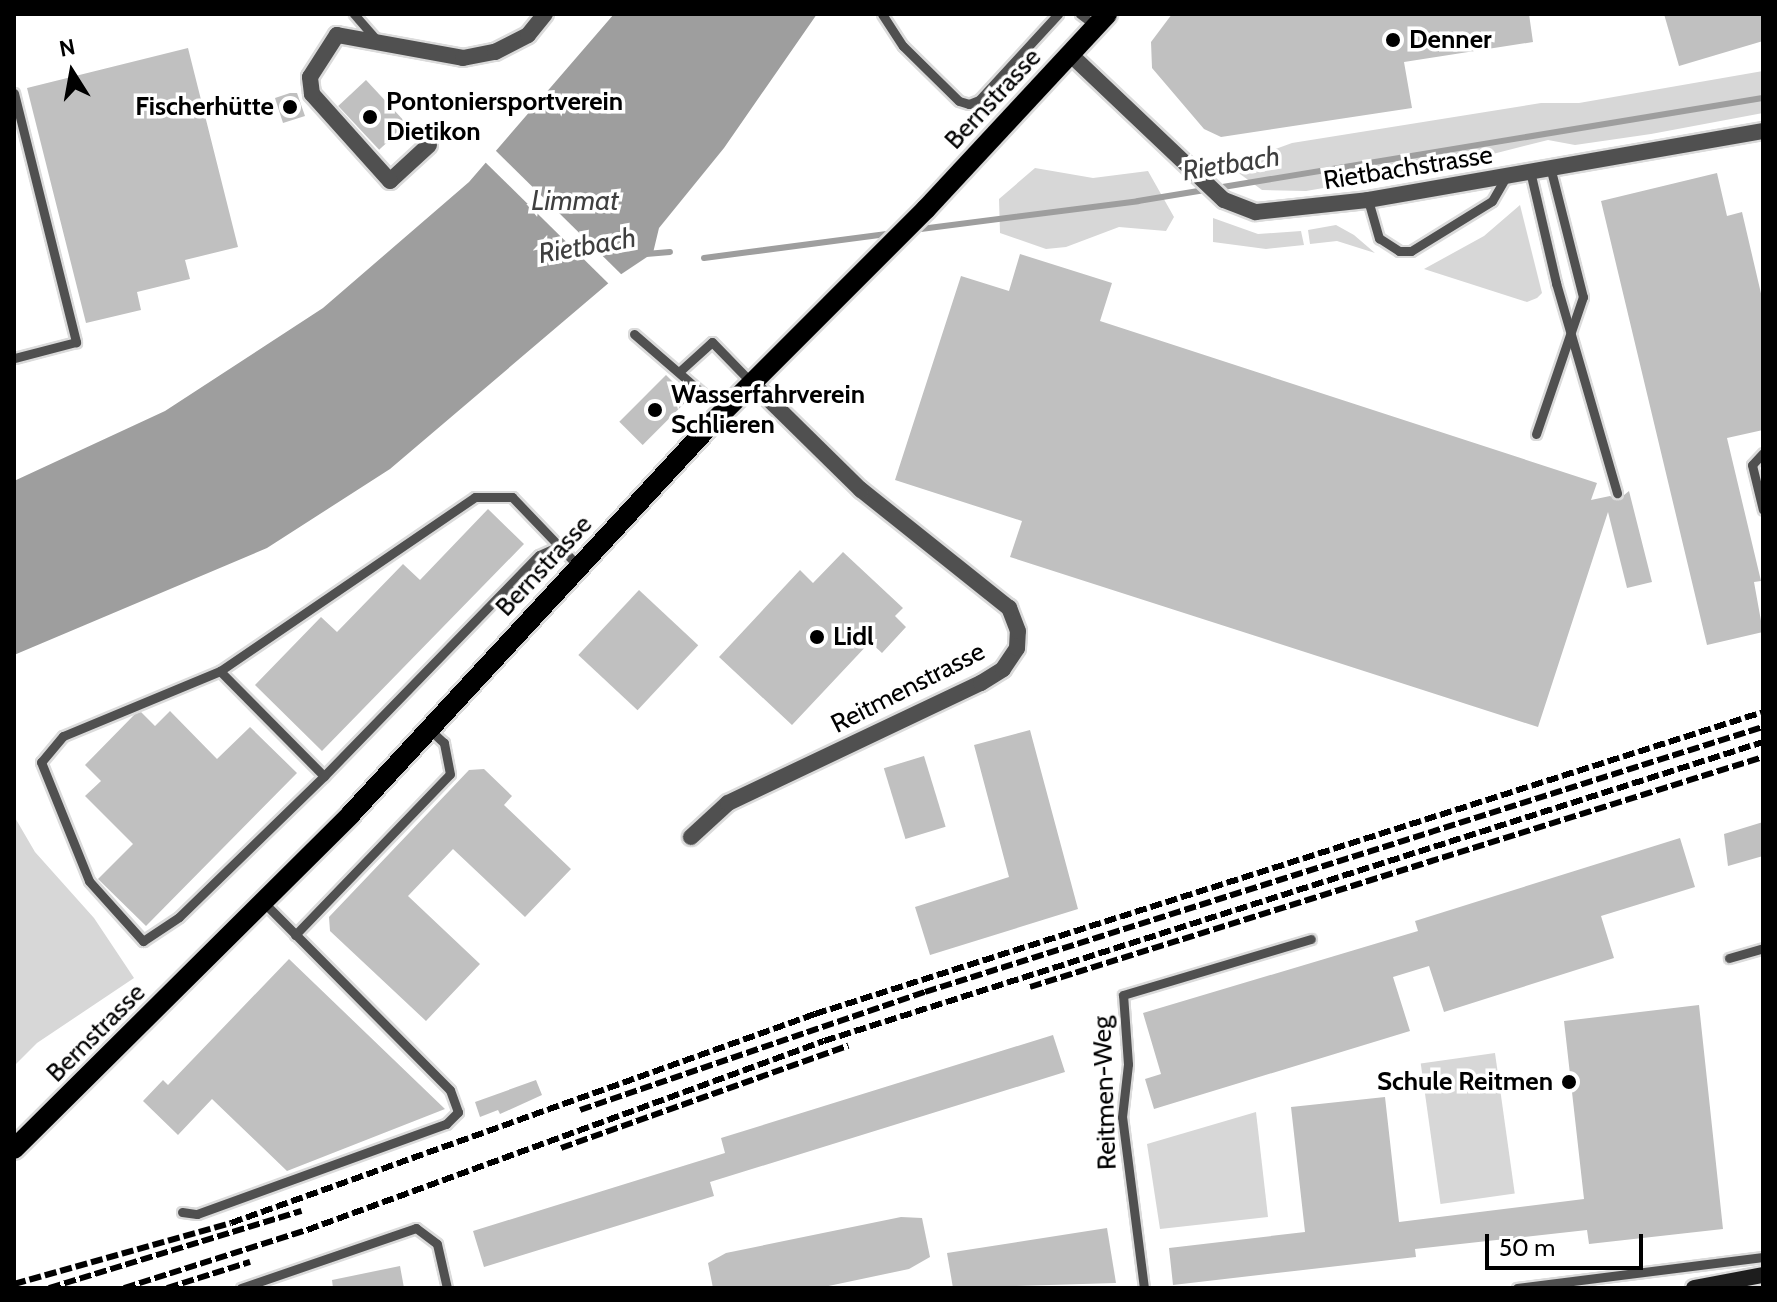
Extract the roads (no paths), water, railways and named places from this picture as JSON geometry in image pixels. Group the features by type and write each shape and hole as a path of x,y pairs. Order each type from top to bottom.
{"main road":[{"name":"Bernstrasse","path":"14,1149 263,902 728,407 926,209 1070,54 1094,18"},
{"path":"1694,1288 1763,1275"}],"street":[{"path":"429,145 390,181 312,94 310,77 337,35 463,58 495,52 528,35 545,14"},
{"name":"Rietbachstrasse","path":"1070,54 1224,200 1273,213 1506,177 1763,131"},
{"name":"Reitmenstrasse","path":"691,837 728,803 981,683 1003,669 1017,648 1018,631 1009,608 861,490 752,383"}],"lane":[{"path":"354,14 377,40"},
{"path":"882,14 903,46 959,101 969,104 979,100 1058,14"},
{"path":"14,93 76,342 14,358"},
{"path":"1536,434 1583,297 1550,167"},
{"path":"1530,171 1556,283 1572,327 1617,493"},
{"path":"1368,200 1379,238 1399,251 1411,251 1492,201 1506,177"},
{"path":"634,334 728,407"},
{"path":"680,371 712,342 752,383"},
{"path":"1763,453 1752,465 1763,510"},
{"path":"559,546 539,555 324,776 179,917 143,941 89,881 41,762 63,736 220,671 475,497 512,497 559,546 579,567"},
{"path":"220,671 324,776"},
{"path":"295,935 450,774 444,743 428,727"},
{"path":"182,1212 197,1214 446,1124 458,1112 450,1090 263,902"},
{"name":"Reitmen-Weg","path":"1144,1288 1122,1117 1128,1064 1123,995 1311,939"},
{"path":"1729,958 1763,948"},
{"path":"241,1288 416,1228 437,1244 447,1288"},
{"path":"1517,1288 1763,1257"}],"water":[{"name":"Limmat","path":"614,14 817,14 724,148 659,228 653,253 611,281 390,469 267,548 14,655 14,481 165,411 323,308 469,182"}],"waterway":[{"name":"Rietbach","path":"913,230 1138,201 1763,98"},
{"name":"Rietbach","path":"704,258 894,233"},
{"name":"Rietbach","path":"646,254 670,252"}],"railway":[{"path":"14,1284 231,1223 815,1014 1763,712"},
{"path":"580,1110 925,992 1763,727"},
{"path":"124,1288 307,1230 824,1041 1763,742"},
{"path":"1030,987 1763,757"},
{"path":"561,1148 848,1046"},
{"path":"49,1288 301,1211"},
{"path":"167,1288 250,1262"}],"place":[{"name":"Denner","path":"1393,40"},
{"name":"Fischerhütte","path":"290,107"},
{"name":"Pontoniersportverein Dietikon","path":"370,117"},
{"name":"Wasserfahrverein Schlieren","path":"655,410"},
{"name":"Lidl","path":"817,637"},
{"name":"Schule Reitmen","path":"1569,1082"}]}
